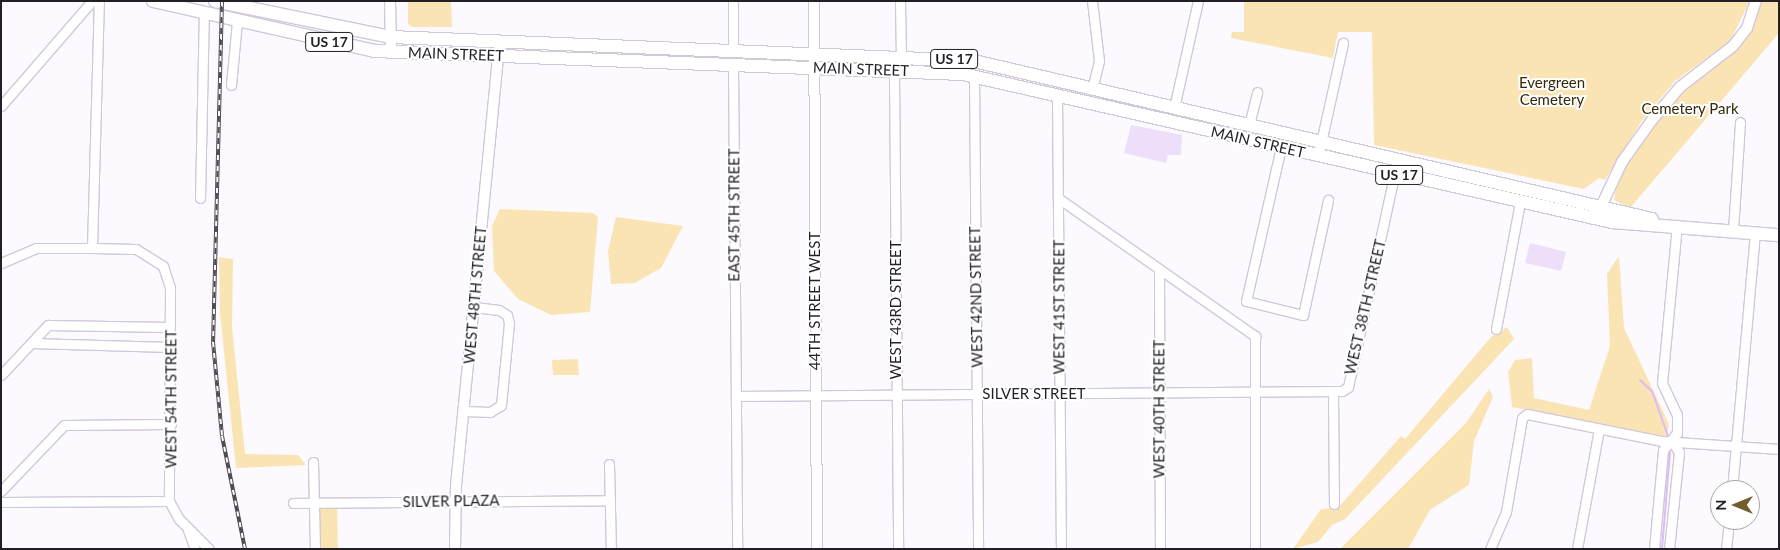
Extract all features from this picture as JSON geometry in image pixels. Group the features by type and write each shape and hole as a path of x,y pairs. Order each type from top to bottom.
{"main road":[{"name":"MAIN STREET","path":"215,1 390,38 901,56 974,61 1677,225"},
{"name":"MAIN STREET","path":"160,2 237,21 391,52 814,67 974,76 1395,174 1596,218 1779,235"},
{"path":"1057,94 1068,91 1155,103"}],"street":[{"path":"1,106 92,1"},
{"path":"1,264 36,248 92,248 99,1"},
{"path":"390,1 391,52"},
{"path":"733,1 733,50"},
{"name":"44TH STREET WEST","path":"814,1 818,549"},
{"path":"900,1 901,56"},
{"path":"1092,1 1098,61 1092,88"},
{"path":"1174,108 1198,1"},
{"path":"1596,218 1622,162 1666,102 1733,46 1747,28 1756,1"},
{"path":"200,198 204,13"},
{"path":"231,85 237,21"},
{"name":"WEST 48TH STREET","path":"455,549 455,502 500,41"},
{"path":"1318,156 1342,43"},
{"name":"EAST 45TH STREET","path":"733,65 737,549"},
{"name":"WEST 43RD STREET","path":"894,71 898,549"},
{"name":"WEST 42ND STREET","path":"974,76 978,549"},
{"path":"1249,125 1257,92"},
{"name":"WEST 41ST STREET","path":"1057,94 1061,549"},
{"path":"1733,231 1740,122"},
{"path":"1280,147 1246,301 1303,315 1328,200"},
{"name":"WEST 38TH STREET","path":"1334,504 1333,392 1348,387 1398,160"},
{"path":"1058,198 1255,336 1255,549"},
{"path":"1496,329 1520,202"},
{"path":"1654,549 1663,450 1672,442 1677,415 1664,390 1662,376 1677,225"},
{"path":"1733,480 1755,233"},
{"name":"WEST 54TH STREET","path":"92,248 136,249 163,266 170,288 170,501"},
{"name":"WEST 40TH STREET","path":"1159,269 1160,549"},
{"path":"464,411 490,412 500,405 509,323 507,315 499,310 474,307"},
{"path":"1,375 31,343 53,324 170,327"},
{"path":"31,343 170,347"},
{"name":"SILVER STREET","path":"736,396 1333,392"},
{"path":"1490,549 1506,512 1522,418 1527,414 1672,442 1779,448"},
{"path":"1,491 64,425 171,424"},
{"path":"1577,549 1599,429"},
{"path":"1669,549 1679,452 1672,442"},
{"path":"313,462 315,549"},
{"path":"610,464 611,549"},
{"name":"SILVER PLAZA","path":"293,502 610,500"},
{"path":"1,502 170,501 187,528 195,549"},
{"path":"187,528 209,549"},
{"path":"1726,549 1728,530"}],"green space":[{"path":"408,1 451,1 452,27 413,27 408,24"},
{"name":"Evergreen Cemetery","path":"1244,1 1750,1 1730,41 1675,81 1641,122 1605,180 1599,178 1584,189 1374,145 1372,32 1338,32 1333,58 1231,38 1232,32 1244,32"},
{"name":"Cemetery Park","path":"1759,1 1779,1 1779,33 1630,208 1614,200 1619,173 1680,91 1726,58 1745,36"},
{"path":"500,209 593,213 598,217 590,312 551,315 518,299 494,271 492,226"},
{"path":"616,217 683,226 661,268 635,283 611,284 608,251"},
{"path":"1619,256 1624,328 1669,424 1666,438 1512,407 1508,372 1515,360 1532,358 1534,398 1589,410 1610,346 1607,274"},
{"path":"219,257 233,259 232,327 245,454 298,455 306,465 236,468 220,313"},
{"path":"1507,327 1514,339 1345,519 1332,525 1318,542 1293,549 1321,509 1338,508 1401,436 1405,439 1491,337"},
{"path":"578,359 579,375 553,375 552,360"},
{"path":"1489,389 1493,397 1474,441 1469,485 1430,510 1408,549 1340,549 1466,423"},
{"path":"316,506 337,506 338,549 318,549"}],"building":[{"path":"1131,125 1182,135 1181,155 1168,155 1166,163 1124,153"},
{"path":"1530,243 1566,252 1561,271 1525,263"}],"waterway":[{"path":"1640,380 1652,391 1668,436"},
{"path":"1662,549 1670,452"}],"railway":[{"path":"222,1 213,342 222,436 245,549"}]}
